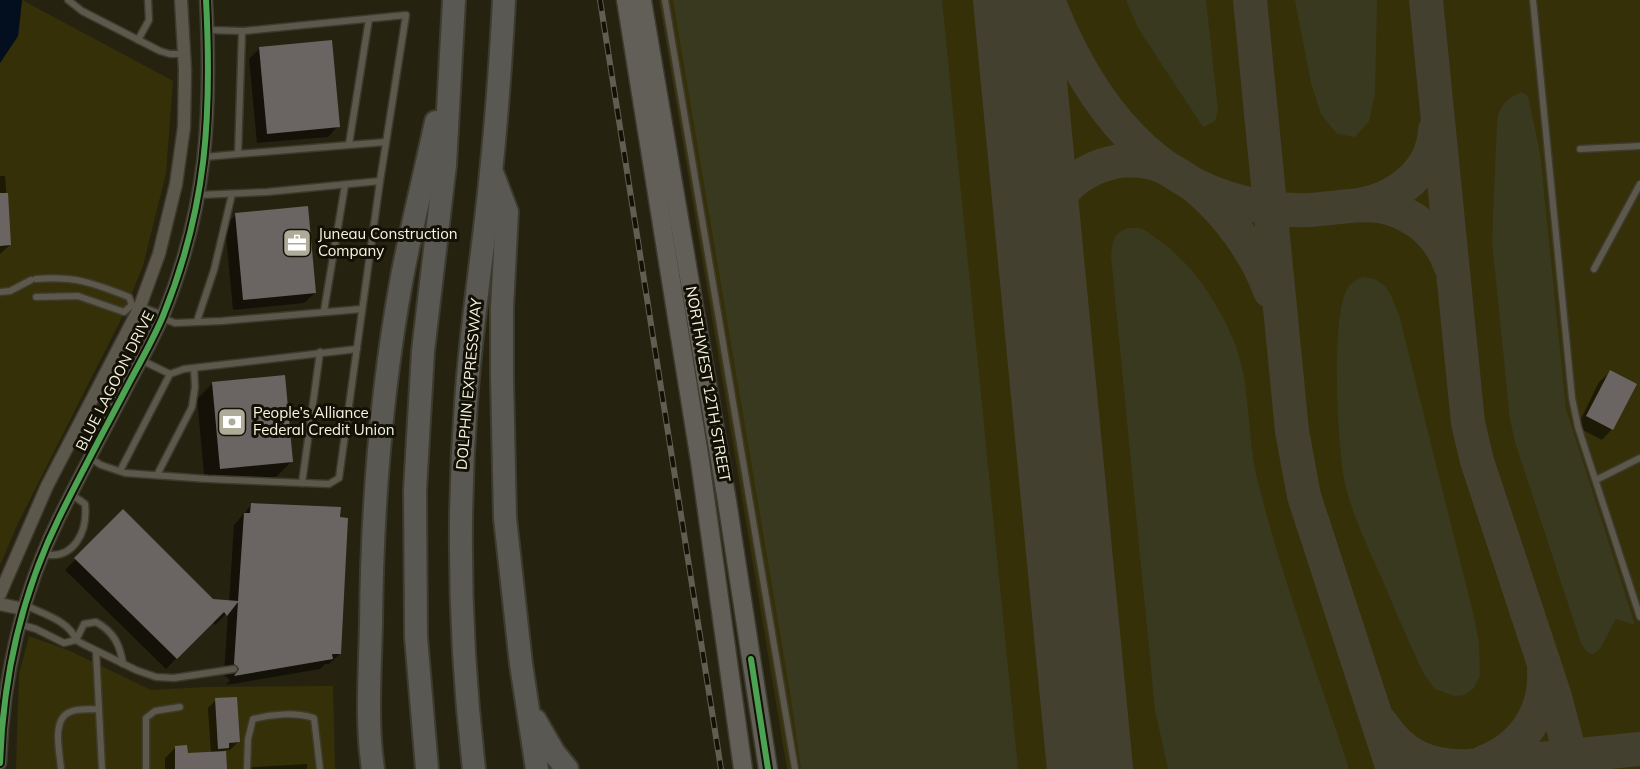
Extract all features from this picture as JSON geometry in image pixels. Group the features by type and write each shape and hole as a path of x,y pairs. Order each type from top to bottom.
{"highway":[{"path":"427,769 416,637 415,490 423,351 445,165 454,0"},
{"name":"DOLPHIN EXPRESSWAY","path":"474,769 463,641 461,499 466,391 491,171 504,0"},
{"path":"372,766 370,697 372,555 377,459 383,404 402,277 450,56"},
{"path":"491,171 507,212 502,365 505,518 527,705 537,769"},
{"path":"527,705 554,753 567,769"}],"main road":[{"name":"NORTHWEST 12TH STREET","path":"626,0 700,461 743,769"},
{"name":"NORTHWEST 12TH STREET","path":"642,0 710,394 768,769"},
{"path":"751,659 747,702 757,769"}],"street":[{"name":"BLUE LAGOON DRIVE","path":"0,594 47,486 159,254 176,184 184,127 182,0"},
{"name":"BLUE LAGOON DRIVE","path":"0,763 7,684 19,624 42,554 162,318 184,256 199,195 205,157 209,81 206,0"},
{"path":"135,307 162,318"},
{"path":"0,604 24,607"}],"lane":[{"path":"68,0 82,11 138,40 170,54 184,54"},
{"path":"138,40 149,20 148,0"},
{"path":"665,0 795,769"},
{"path":"1533,0 1572,398 1578,427 1640,618"},
{"path":"90,458 101,465 120,471 157,475 329,484 339,478 380,181 406,15 242,31 207,30"},
{"path":"350,144 369,19"},
{"path":"238,154 242,31"},
{"path":"205,157 386,142"},
{"path":"1580,149 1640,146"},
{"path":"199,195 380,181"},
{"path":"1594,269 1640,184"},
{"path":"324,311 345,185"},
{"path":"197,321 214,270 232,194"},
{"path":"0,292 10,291 33,279 67,278 89,282 129,297 135,307 124,312 78,296 36,297"},
{"path":"162,318 175,323 222,321 362,309"},
{"path":"141,360 170,374 194,368 320,352 357,350"},
{"path":"302,483 320,352"},
{"path":"157,475 192,407 195,387 194,368"},
{"path":"120,471 170,374"},
{"path":"1596,480 1640,458"},
{"path":"42,554 64,555 70,550 84,526 85,504 71,494"},
{"path":"24,607 69,627 76,640"},
{"path":"76,640 84,624 96,622 116,639 123,664"},
{"path":"19,624 36,629 64,643 76,640 149,676 163,678 234,669"},
{"path":"96,651 102,769"},
{"path":"146,769 146,718 155,711 180,707"},
{"path":"61,769 60,721 66,714 73,711 98,709"},
{"path":"247,769 248,739 253,719 269,715 297,715 314,718 318,735 320,769"}],"shaded area":[{"path":"22,0 173,81 166,173 143,266 120,321 18,523 0,565 0,63 18,36"},
{"path":"659,0 1640,0 1640,769 787,769"},
{"path":"29,636 70,651 151,690 333,686 335,769 16,769 19,675"}],"green space":[{"path":"673,0 942,0 1018,769 801,769"},
{"path":"1126,0 1206,0 1218,110 1215,121 1203,127 1138,28"},
{"path":"1295,0 1377,0 1375,94 1369,121 1355,137 1337,134 1321,114 1311,83"},
{"path":"1521,92 1528,96 1540,153 1566,409 1635,625 1616,619 1600,649 1593,654 1587,652 1581,643 1515,442 1510,419 1492,241 1498,117 1504,104"},
{"path":"1129,228 1146,231 1181,259 1211,297 1233,339 1243,374 1258,482 1289,590 1349,769 1168,769 1155,710 1111,256 1115,238 1120,232"},
{"path":"1363,277 1378,281 1387,289 1399,315 1474,617 1479,643 1480,676 1473,689 1464,695 1454,696 1435,689 1424,674 1364,537 1347,492 1338,422 1338,331 1346,291 1353,282"}],"water":[{"path":"0,0 22,0 18,36 0,63"}],"building":[{"path":"332,40 340,127 267,134 259,47"},
{"path":"0,193 8,193 11,245 0,246"},
{"path":"308,206 316,293 243,300 235,213"},
{"path":"1610,370 1637,384 1613,430 1586,416"},
{"path":"285,375 293,462 220,469 212,382"},
{"path":"251,503 341,507 340,517 348,518 341,654 332,654 333,659 234,676 239,669 234,664 238,602 227,616 224,612 177,659 74,558 123,509 213,599 238,601 244,513 250,513"},
{"path":"237,697 240,742 229,743 229,748 218,749 215,698"},
{"path":"187,745 188,753 226,751 227,769 175,769 175,746"}],"taxiway":[{"path":"1048,0 1079,66 1098,97 1145,151 1174,173 1205,190 1241,202 1266,207 1309,210 1367,205 1394,210 1407,215 1428,231 1445,252 1450,265"},
{"path":"1250,0 1292,431 1304,496 1393,769"},
{"path":"1426,0 1468,423 1477,461 1555,697 1574,769"},
{"path":"1360,205 1387,196 1411,180 1428,158 1435,130"},
{"path":"1041,261 1044,233 1050,214 1062,194 1073,182 1087,172 1102,166 1118,161 1134,160 1166,168 1183,177 1214,204 1242,238 1270,291"},
{"path":"1071,567 1102,769"},
{"path":"1484,762 1510,747 1529,727 1541,701 1544,671"},
{"path":"1381,723 1390,735 1409,752 1419,758 1442,765 1470,766 1640,749"}],"runway":[{"path":"1016,0 1090,769"}],"railway":[{"path":"600,0 721,769"}],"cycle path":[{"path":"0,763 10,668 24,607 34,577 67,501 159,325 178,276 189,237 198,199 207,122 206,0"},
{"path":"751,659 768,769"}],"place":[{"name":"Juneau Construction Company","path":"297,243"},
{"name":"People’s Alliance Federal Credit Union","path":"232,422"}]}
